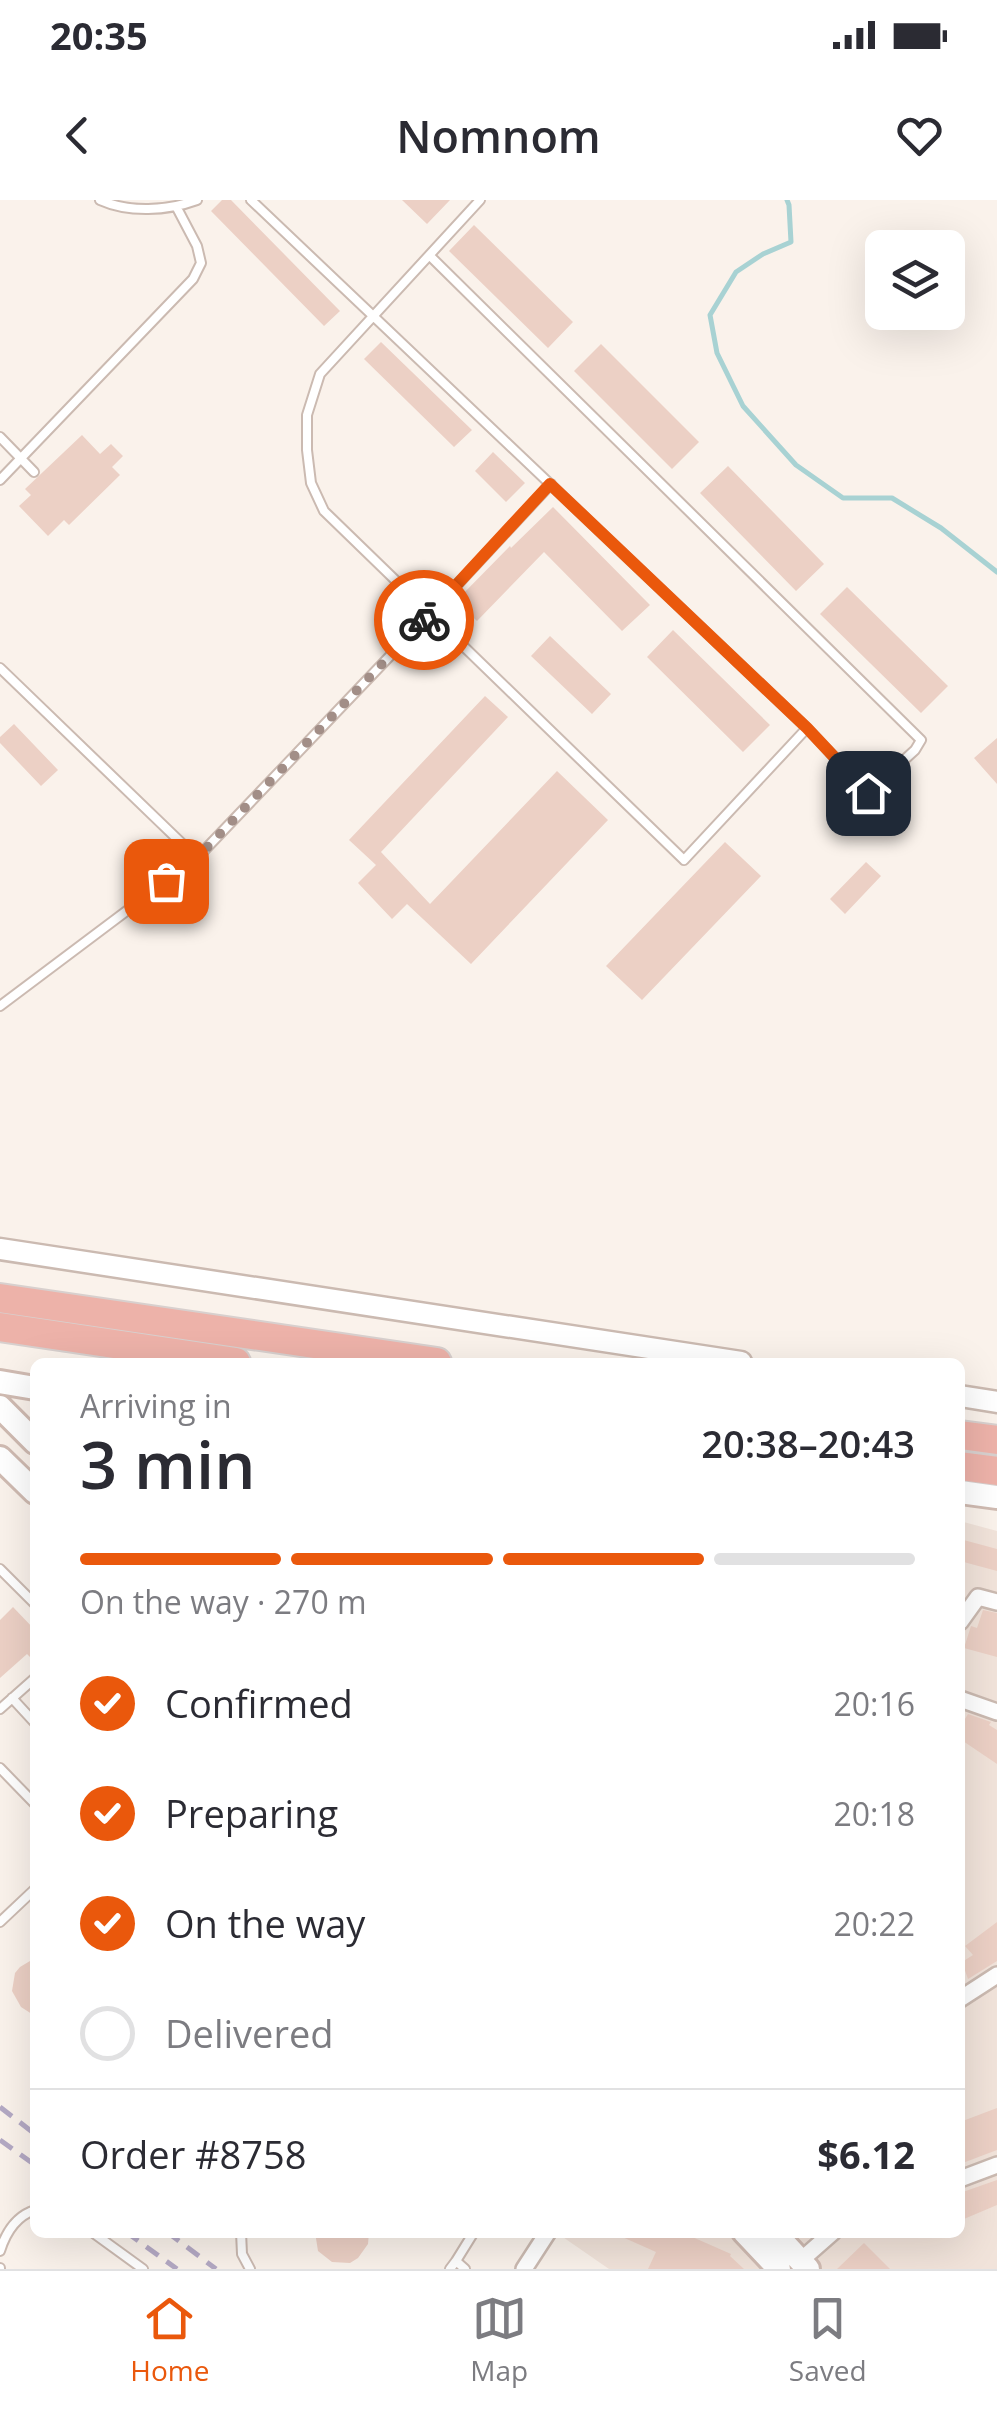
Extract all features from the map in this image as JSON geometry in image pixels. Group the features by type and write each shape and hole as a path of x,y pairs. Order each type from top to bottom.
{"highway":[{"path":"0,1298 410,1358"},
{"path":"0,1328 208,1358"},
{"path":"965,1436 997,1440"},
{"path":"965,1467 997,1471"}],"main road":[{"path":"0,1382 30,1387"},
{"path":"0,1407 30,1437"},
{"path":"0,1458 30,1487"},
{"path":"965,1493 997,1497"},
{"path":"753,2238 796,2266"},
{"path":"778,2238 796,2266"}],"street":[{"path":"0,1249 715,1358"},
{"path":"965,1397 997,1402"},
{"path":"965,1592 997,1602"},
{"path":"965,1615 978,1596"},
{"path":"965,1702 997,1712"},
{"path":"965,1996 997,1975"},
{"path":"965,2177 997,2165"},
{"path":"524,2269 544,2238"},
{"path":"796,2266 826,2238"}],"lane":[{"path":"100,200 118,208 177,208 197,200"},
{"path":"251,200 807,728 868,793 921,740 430,256"},
{"path":"480,200 320,374 307,415 307,450 311,483 324,510 684,860 807,728"},
{"path":"0,480 193,279 201,263 197,246 177,208"},
{"path":"0,438 34,472"},
{"path":"0,1006 197,858 550,484"},
{"path":"0,668 197,858"},
{"path":"0,1568 30,1599"},
{"path":"0,1710 30,1682"},
{"path":"12,1698 30,1718"},
{"path":"0,1768 30,1799"},
{"path":"0,1922 30,1893"},
{"path":"0,2251 14,2223 30,2212"},
{"path":"100,2238 144,2269"},
{"path":"241,2238 242,2254 250,2269"},
{"path":"465,2269 453,2265 470,2238"}],"shaded area":[{"path":"965,1522 997,1531 997,2269 609,2269 564,2238 965,2238"}],"building":[{"path":"222,200 231,200 340,311 324,326 211,211"},
{"path":"402,200 450,200 427,224"},
{"path":"474,225 573,322 548,348 449,251"},
{"path":"381,342 472,430 454,447 364,359"},
{"path":"601,344 699,442 672,469 574,371"},
{"path":"82,435 100,454 111,444 123,456 112,467 120,475 69,525 64,520 48,536 19,506 31,495 25,489"},
{"path":"493,452 525,483 506,502 475,471"},
{"path":"728,466 824,564 796,591 700,493"},
{"path":"553,507 650,605 622,631 544,552 477,621 456,601"},
{"path":"847,587 948,686 921,713 820,614"},
{"path":"673,630 770,725 743,752 647,657"},
{"path":"550,636 611,694 592,714 531,656"},
{"path":"485,696 508,717 381,852 430,904 557,771 608,820 471,964 407,904 392,919 358,883 376,865 349,840"},
{"path":"14,724 58,770 41,786 0,743 0,737"},
{"path":"997,738 997,784 974,758"},
{"path":"725,842 761,876 642,1000 606,966"},
{"path":"866,862 881,876 845,914 830,899"},
{"path":"965,1540 997,1549 997,1571 965,1562"},
{"path":"13,1607 30,1625 30,1657 27,1654 0,1678 0,1620"},
{"path":"983,1610 997,1613 997,1657 965,1648 971,1626 977,1628"},
{"path":"968,1714 991,1722 989,1725 997,1730 997,1764 965,1742"},
{"path":"997,1922 997,1961 968,1979 965,1960 973,1955 965,1946"},
{"path":"30,1961 30,2013 21,2007 12,1991 20,1967"},
{"path":"997,2108 997,2150 965,2162 965,2120"},
{"path":"997,2180 997,2205 965,2219 965,2191"},
{"path":"316,2238 368,2238 358,2258 350,2263 332,2262 318,2251"},
{"path":"624,2238 695,2238 731,2254 744,2269 648,2269 656,2252"},
{"path":"864,2243 890,2269 837,2269"}],"waterway":[{"path":"787,200 791,242 736,272 710,315 717,353 743,406 796,465 843,498 892,498 941,528 997,572"}],"railway":[{"path":"0,2107 30,2130"},
{"path":"0,2140 30,2161"},
{"path":"134,2238 177,2269"},
{"path":"175,2238 216,2269"}],"way so far":[{"path":"166,881 197,858 424,620"}],"route":[{"path":"424,620 550,484 807,728 868,793"}]}
